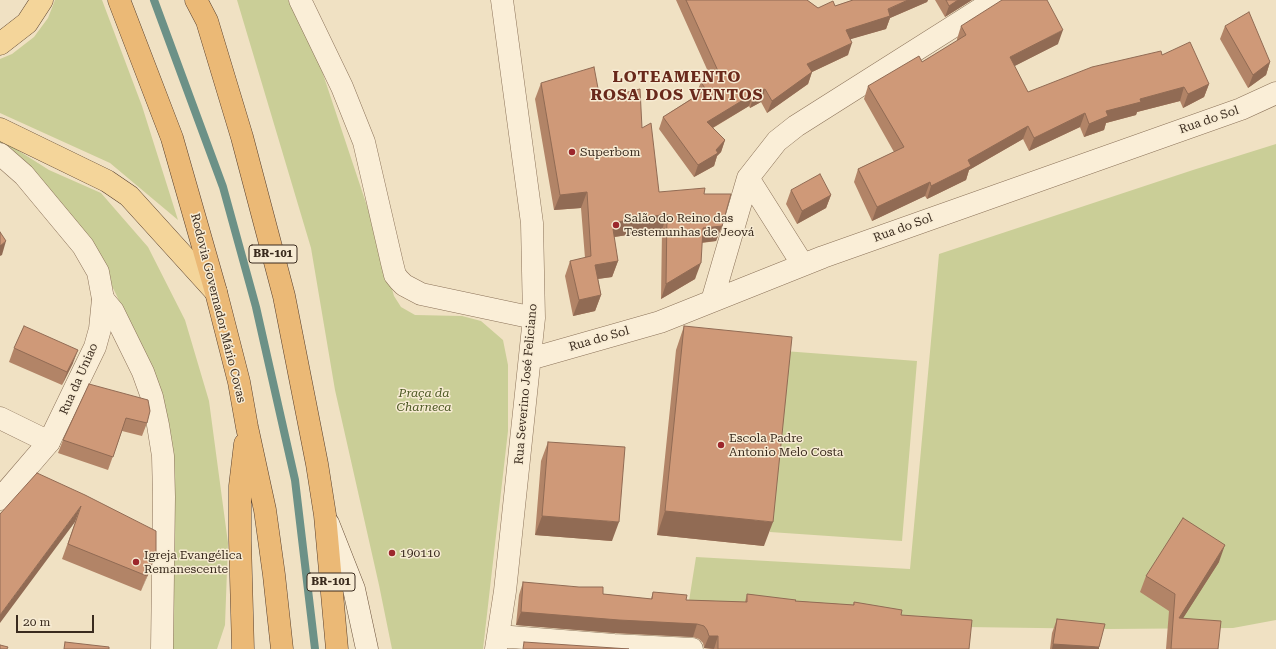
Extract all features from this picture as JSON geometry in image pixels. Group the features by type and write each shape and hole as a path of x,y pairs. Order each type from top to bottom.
{"highway":[{"name":"Rodovia Governador Mário Covas","path":"119,0 172,138 216,292 239,382 265,510 282,649"},
{"name":"BR-101","path":"196,0 206,11 242,137 284,296 317,464 325,515 337,649"},
{"path":"244,649 240,540 240,486 247,427"}],"main road":[{"path":"0,44 27,23 42,0"},
{"path":"0,130 107,181 128,196 216,292"}],"street":[{"path":"300,0 342,87 364,142 395,275 404,285 422,294 534,318"},
{"name":"Rua Severino José Feliciano","path":"497,642 506,583 534,318 532,223 502,0"},
{"path":"712,301 748,178 777,141 796,126 995,0"},
{"name":"Rua do Sol","path":"530,359 660,322 803,265 1241,109 1276,94"},
{"name":"Rua da Uniao","path":"0,154 24,175 83,246 98,272 103,299 100,329 95,347 49,442 0,499"},
{"path":"748,178 803,265"},
{"path":"103,299 113,310 143,372 152,397 158,425 163,456 164,497 162,649"},
{"path":"0,418 49,442"},
{"path":"325,515 354,589 367,649"},
{"path":"497,642 692,649"}],"green space":[{"path":"55,0 102,0 142,106 178,220 110,163 0,113 0,59 12,54 34,37 48,18"},
{"name":"Praça da Charneca","path":"237,0 288,0 316,53 375,230 394,296 401,307 415,315 462,316 481,321 503,340 508,365 508,431 483,649 392,649 335,390 311,248"},
{"path":"0,139 49,170 101,193 148,247 185,320 209,401 228,543 225,625 217,649 170,649 150,368 115,292 83,232 0,150"},
{"path":"1276,144 1276,620 1233,628 1110,629 966,627 689,601 696,557 910,569 939,254"},
{"path":"784,351 917,361 902,541 770,532"}],"building":[{"path":"686,0 807,0 818,8 833,1 835,6 853,0 908,0 888,9 890,16 846,30 852,43 807,64 812,72 772,101 765,89 754,95 753,94 707,122 725,140 716,150 718,153 698,165 663,117 706,90 701,82 718,71"},
{"path":"946,0 958,0 949,6"},
{"path":"1002,0 1047,0 1063,30 1010,57 1028,92 1092,67 1161,51 1162,55 1190,42 1209,84 1188,94 1184,87 1140,99 1141,102 1106,111 1108,116 1089,124 1085,113 1034,138 1028,126 968,160 971,166 931,186 930,182 877,207 858,169 904,147 868,86 919,56 922,62 966,35 961,26"},
{"path":"1249,12 1270,62 1253,75 1225,26"},
{"path":"594,67 600,99 640,89 642,128 651,123 659,192 705,188 704,194 731,194 722,226 703,228 701,263 666,284 667,214 617,222 617,228 613,229 618,261 595,265 601,295 579,300 570,261 591,256 587,192 560,195 541,83"},
{"path":"820,174 831,195 802,211 791,190"},
{"path":"0,232 6,241 0,246"},
{"path":"24,326 78,350 67,372 14,348"},
{"path":"684,326 792,337 773,522 665,511"},
{"path":"89,384 148,400 150,411 147,423 126,418 113,457 63,440"},
{"path":"548,442 625,447 619,522 542,516"},
{"path":"37,473 85,495 156,531 156,553 147,576 68,544 81,506 0,615 0,514"},
{"path":"1183,518 1225,545 1179,618 1221,621 1218,649 1171,649 1175,594 1146,576"},
{"path":"523,582 579,587 603,587 603,594 652,599 653,592 687,595 686,600 747,602 747,594 796,600 795,601 854,605 854,602 902,610 901,615 972,620 969,649 718,649 718,636 709,636 704,626 697,624 619,620 521,612"},
{"path":"1057,619 1105,624 1099,647 1053,644"},
{"path":"65,642 109,647 109,649 64,649"},
{"path":"524,642 629,649 523,649"},
{"path":"0,645 8,647 7,649 0,649"}],"waterway":[{"path":"154,0 223,187 256,307 295,480 315,649"}],"place":[{"name":"Superbom","path":"572,152"},
{"name":"Salão do Reino das Testemunhas de Jeová","path":"616,225"},
{"name":"Escola Padre Antonio Melo Costa","path":"721,445"},
{"name":"190110","path":"392,553"},
{"name":"Igreja Evangélica Remanescente","path":"136,562"}],"district":[{"name":"LOTEAMENTO ROSA DOS VENTOS","path":"677,86"}]}
